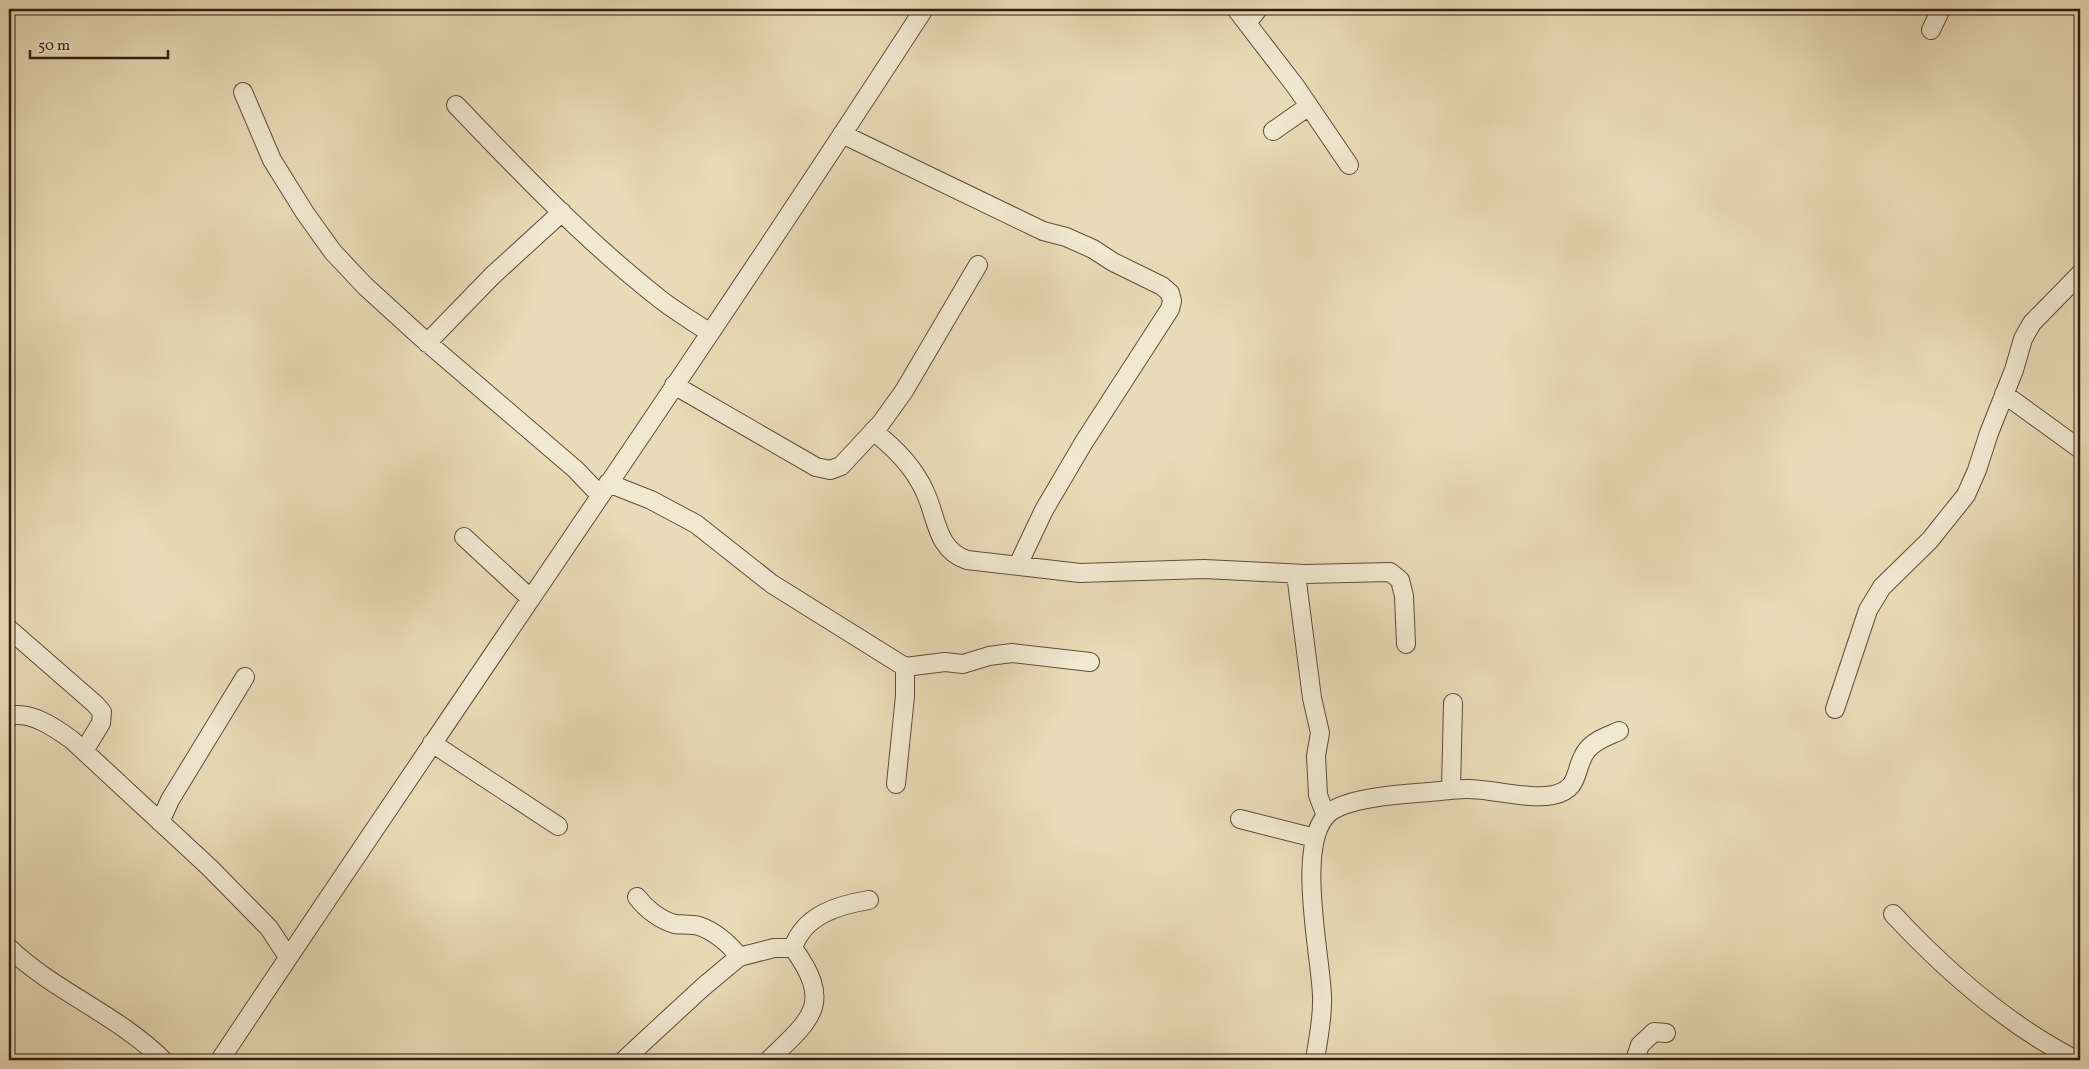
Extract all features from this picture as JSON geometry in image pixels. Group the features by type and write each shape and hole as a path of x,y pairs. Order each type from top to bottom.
{"street":[{"path":"220,1060 432,742 710,333 924,9"},
{"path":"1258,9 1242,16 1309,106 1349,166"},
{"path":"1931,30 1941,9"},
{"path":"242,92 272,160 332,252 365,286 427,343 575,469 604,489 651,500 696,524 772,584 905,667 945,662 963,664 989,656 1012,653 1090,662"},
{"path":"456,105 517,169 609,257 661,300 710,333"},
{"path":"1273,130 1309,106"},
{"path":"842,134 1043,231 1066,237 1093,249 1113,262 1162,286 1170,293 1172,301 1170,309 1084,442 1049,502 1018,565"},
{"path":"427,343 492,276 562,212"},
{"path":"674,385 816,467 830,470 841,466 873,431 904,391 978,265"},
{"path":"1835,709 1868,610 1882,587 1930,540 1966,495 2014,370 2023,339 2032,323 2080,274"},
{"path":"2004,394 2080,450"},
{"path":"873,431 905,460 925,491 939,532 946,546 956,557 967,560 1080,573 1204,569 1296,574 1390,572 1400,580 1404,596 1406,644"},
{"path":"464,537 530,598"},
{"path":"1296,574 1312,698 1320,733 1316,756 1318,795 1326,816"},
{"path":"9,629 102,712 101,723 84,751"},
{"path":"896,784 905,696 905,667"},
{"path":"160,822 170,800 245,677"},
{"path":"1450,790 1454,703"},
{"path":"9,716 20,714 53,726 84,751 209,867 269,928 288,957"},
{"path":"1316,1060 1322,997 1311,890 1315,838 1326,816 1331,811 1349,804 1382,796 1467,789 1541,796 1560,793 1568,790 1576,780 1586,751 1596,741 1619,731"},
{"path":"432,742 558,826"},
{"path":"1240,819 1315,838"},
{"path":"637,897 646,908 660,917 674,923 699,926 719,937 739,957"},
{"path":"793,948 796,940 810,924 826,911 869,900"},
{"path":"1892,914 1927,951 1965,985 2037,1038 2076,1060"},
{"path":"269,928 304,933"},
{"path":"9,948 47,978 149,1046 163,1060"},
{"path":"624,1060 703,987 739,957 774,948 793,948"},
{"path":"769,1060 803,1027 813,1010 814,988 805,965 793,948"},
{"path":"1635,1060 1640,1044 1654,1032 1666,1032"}]}
